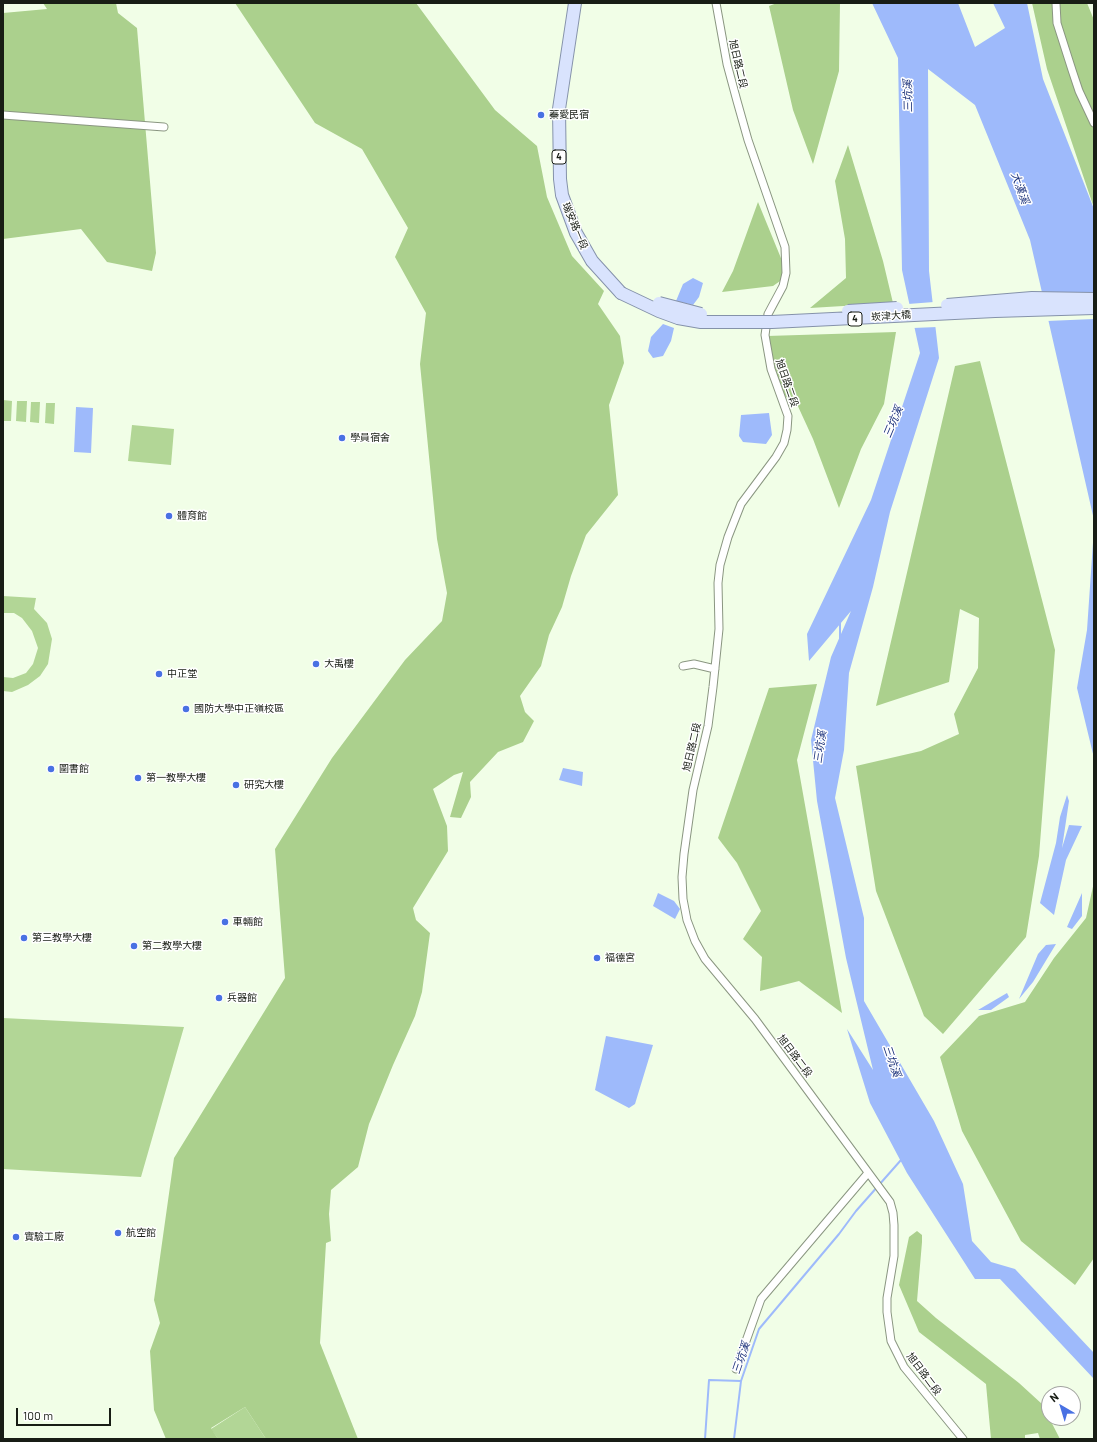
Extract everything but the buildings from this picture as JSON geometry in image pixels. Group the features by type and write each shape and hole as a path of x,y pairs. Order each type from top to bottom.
{"main road":[{"name":"瑞安路一段","path":"575,3 559,109 560,179 562,195 576,232 592,261 624,289"},
{"name":"瑞安路一段","path":"583,3 565,123 564,157 566,180 571,204 590,244 624,289"},
{"name":"崁津大橋","path":"624,289 663,305 696,313 736,316 943,305 1032,298 1094,299"},
{"name":"崁津大橋","path":"624,289 658,311 678,318 707,322 772,322 995,311 1094,308"}],"street":[{"name":"旭日路二段","path":"716,3 727,64 738,107 785,247 786,273 783,286 768,314 764,335 771,369 788,416 788,430 784,443 776,457 741,504 728,537 718,583 718,629 711,706 697,768 684,854 682,878 683,899 687,920 695,941 705,959 755,1019 883,1192 893,1213 894,1225 894,1256 886,1312 891,1341 904,1367 963,1439"},
{"path":"1056,3 1057,23 1079,91 1094,123"},
{"path":"3,115 164,127"},
{"path":"684,666 694,664 715,669"},
{"path":"736,1369 761,1299 869,1174"}],"green space":[{"path":"43,3 116,3 118,13 137,28 156,253 152,271 107,262 81,229 3,239 3,13 47,9"},
{"path":"235,3 416,3 495,110 537,146 547,197 572,256 604,291 598,304 620,336 624,363 609,405 618,495 586,535 571,576 562,607 549,635 541,666 520,696 525,712 534,721 523,742 498,752 470,782 471,797 461,818 450,817 463,772 454,775 433,789 447,826 448,851 413,908 416,920 430,933 422,992 415,1016 369,1124 358,1167 331,1190 329,1214 331,1241 326,1243 320,1343 358,1439 266,1439 245,1407 211,1428 218,1439 166,1439 154,1410 150,1351 160,1323 154,1300 174,1158 285,978 275,849 332,758 405,660 442,621 447,593 437,539 420,364 426,313 395,257 408,228 362,149 315,123"},
{"path":"777,3 840,3 839,71 813,164 793,110 769,6"},
{"path":"1032,3 1087,3 1094,20 1094,208 1047,69"},
{"path":"848,145 883,261 893,303 810,308 846,278 845,239 835,181"},
{"path":"758,202 785,268 783,279 773,286 722,292 733,271"},
{"path":"896,332 884,404 861,449 839,508 813,439 796,402 782,395 767,336"},
{"path":"980,361 1055,650 1039,856 1026,937 943,1034 924,1016 876,891 856,766 921,751 959,734 954,714 978,668 979,618 960,609 949,682 876,706 955,366"},
{"path":"3,400 12,401 11,421 3,421"},
{"path":"17,401 27,401 26,422 16,421"},
{"path":"31,402 40,402 39,423 30,422"},
{"path":"46,403 55,403 54,424 45,423"},
{"path":"132,425 174,429 171,465 128,461"},
{"path":"3,596 36,598 34,609 47,623 52,639 48,664 40,676 28,685 12,692 3,691 3,677 13,678 26,673 33,664 38,648 32,631 22,618 14,613 3,613"},
{"path":"817,684 797,760 842,1013 799,981 760,991 762,957 743,939 761,911 737,863 718,838 769,688"},
{"path":"1094,882 1094,1258 1075,1285 1021,1241 962,1131 940,1057 979,1016 1025,1002 1054,958 1086,918"},
{"path":"3,1018 184,1027 141,1177 3,1169"},
{"path":"917,1231 922,1235 917,1301 936,1318 1019,1383 1041,1403 1041,1426 1053,1426 1060,1439 1040,1439 1038,1433 1025,1435 1025,1439 991,1439 986,1384 919,1332 899,1285 909,1237"},
{"path":"245,1407 266,1439 218,1439 211,1429"}],"water":[{"name":"大漢溪","path":"872,3 958,3 975,47 1005,28 993,3 1027,3 1043,79 1094,209 1094,520 1030,240 975,105 928,69 929,271 939,358 890,512 873,587 849,673 844,750 835,798 864,918 864,1001 934,1121 963,1184 972,1241 991,1262 1015,1269 1094,1353 1094,1379 1000,1279 975,1279 907,1173 870,1103 847,1029 873,1070 846,958 817,801 811,740 831,657 851,611 809,661 807,634 871,500 920,353 902,270 898,58"},
{"path":"693,278 703,283 699,297 693,305 676,301 683,284"},
{"path":"663,324 674,328 671,341 663,356 653,358 648,351 651,337"},
{"path":"76,407 93,408 91,453 74,452"},
{"path":"769,413 772,435 766,444 743,442 739,436 741,415"},
{"path":"1094,528 1094,758 1077,688 1087,630"},
{"path":"563,768 583,772 582,786 559,780"},
{"path":"1067,795 1069,801 1062,848 1069,825 1082,826 1066,860 1054,915 1040,903 1056,843 1060,817"},
{"path":"658,893 674,901 680,909 675,919 653,906"},
{"path":"1082,893 1082,916 1072,929 1067,927"},
{"path":"1056,944 1033,982 1019,999 1038,954 1046,945"},
{"path":"1007,993 1009,997 991,1010 978,1010"},
{"path":"606,1036 653,1045 635,1104 629,1108 595,1090"}],"pier":[{"path":"1094,295 1094,319 1047,321 1041,296"},
{"path":"934,302 937,327 913,328 908,304"}],"waterway":[{"name":"三坑溪","path":"840,622 840,639"},
{"name":"三坑溪","path":"734,1439 741,1381 759,1329 839,1234 856,1211 901,1160"},
{"path":"705,1439 709,1380 741,1381"}],"place":[{"name":"蓁愛民宿","path":"541,115"},
{"name":"學員宿舍","path":"342,438"},
{"name":"體育館","path":"169,516"},
{"name":"大禹樓","path":"316,664"},
{"name":"中正堂","path":"159,674"},
{"name":"國防大學中正嶺校區","path":"186,709"},
{"name":"圖書館","path":"51,769"},
{"name":"第一教學大樓","path":"138,778"},
{"name":"研究大樓","path":"236,785"},
{"name":"車輛館","path":"225,922"},
{"name":"第三教學大樓","path":"24,938"},
{"name":"第二教學大樓","path":"134,946"},
{"name":"福德宮","path":"597,958"},
{"name":"兵器館","path":"219,998"},
{"name":"航空館","path":"118,1233"},
{"name":"實驗工廠","path":"16,1237"}]}
